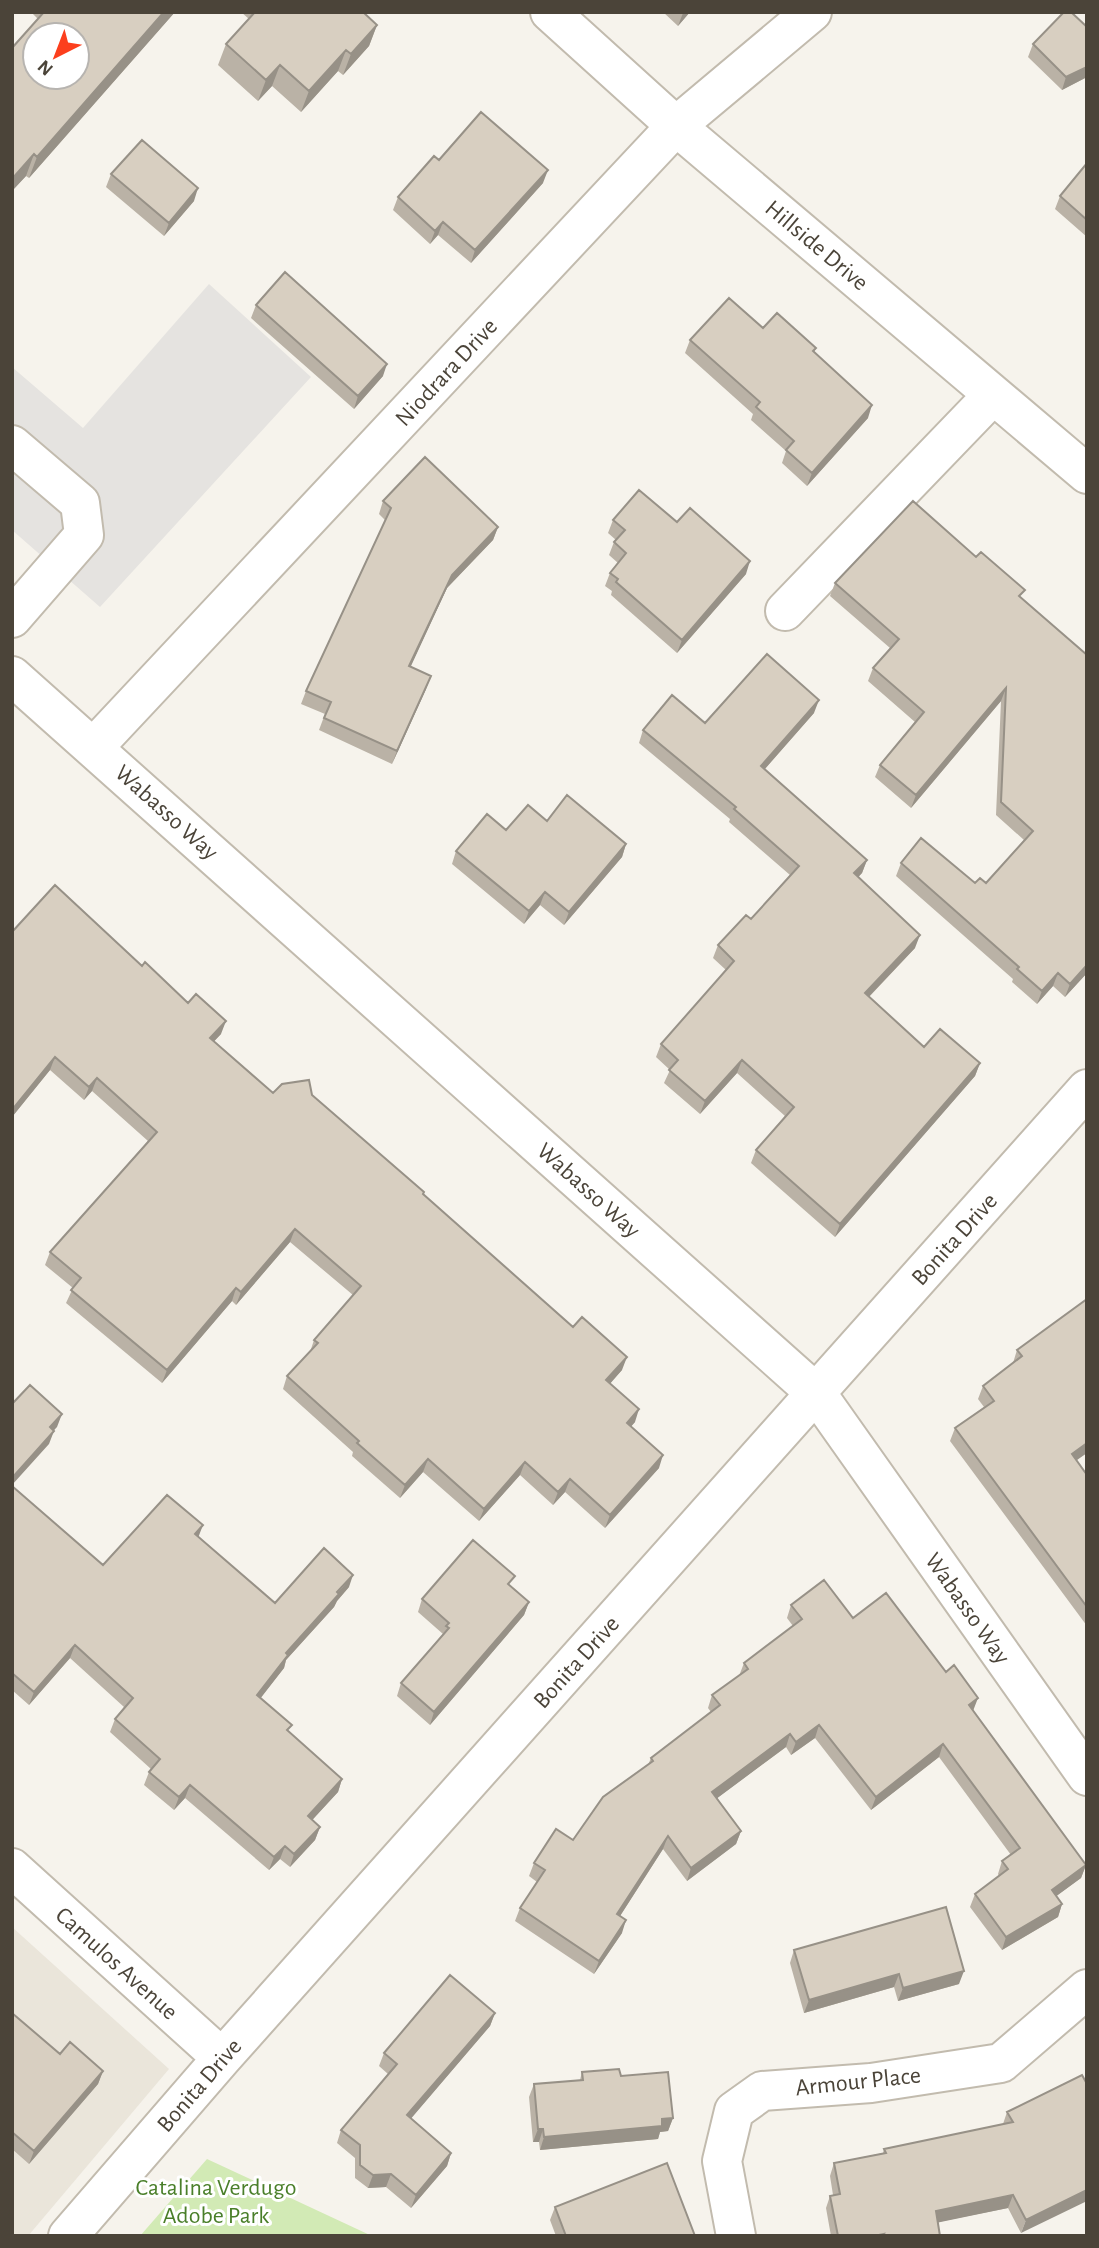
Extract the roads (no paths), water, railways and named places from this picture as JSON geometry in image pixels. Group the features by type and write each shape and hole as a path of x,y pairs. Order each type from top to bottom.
{"street":[{"name":"Hillside Drive","path":"550,12 676,126 1087,474"},
{"name":"Niodrara Drive","path":"94,747 676,126 812,12"},
{"path":"785,611 993,395"},
{"path":"12,445 80,503 84,535 12,618"},
{"name":"Wabasso Way","path":"12,676 817,1394 1087,1776"},
{"name":"Bonita Drive","path":"68,2236 222,2058 1087,1089"},
{"name":"Camulos Avenue","path":"12,1868 222,2058"},
{"name":"Armour Place","path":"736,2236 722,2161 734,2111 762,2091 871,2083 1001,2063 1087,1989"}],"park label":[{"name":"Catalina Verdugo Adobe Park","path":"216,2201"}]}
